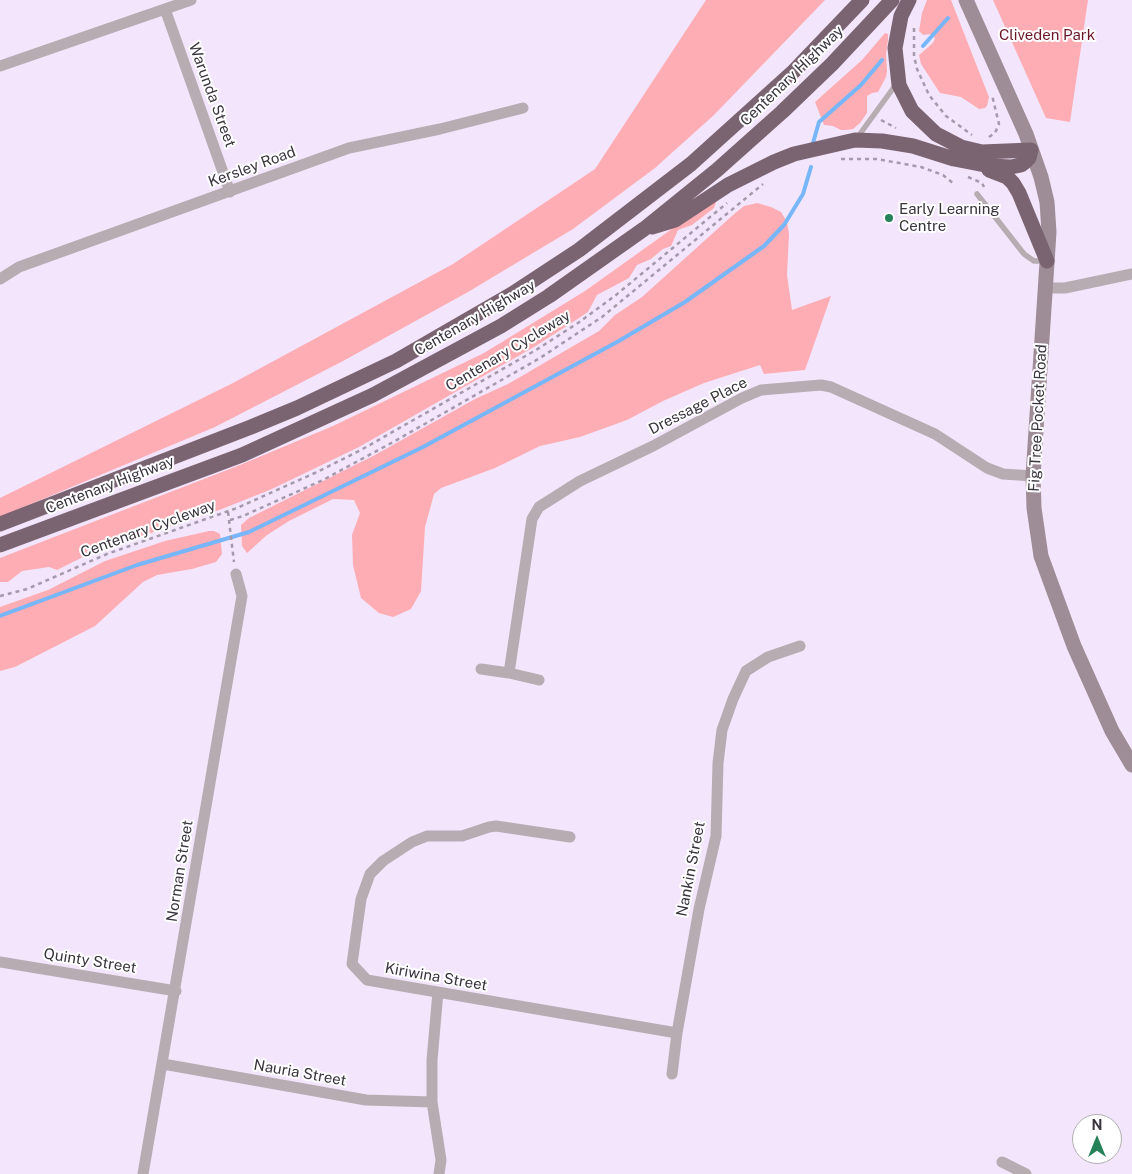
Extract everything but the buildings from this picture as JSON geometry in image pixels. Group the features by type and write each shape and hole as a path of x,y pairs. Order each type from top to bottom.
{"highway":[{"name":"Centenary Highway","path":"0,524 297,408 396,362 504,299 579,250 691,164 794,70 862,0"},
{"name":"Centenary Highway","path":"0,546 242,455 373,395 435,363 509,321 549,296 644,229 718,170 832,64 892,0"},
{"path":"909,0 901,16 896,38 895,63 903,96 912,111 930,130 961,147 982,152 1031,150 1025,162 1017,166 967,169"},
{"path":"644,229 675,220 748,173 794,154 855,140 882,141 912,146 967,169 1002,175 1013,183 1019,193 1047,261"}],"main road":[{"name":"Fig Tree Pocket Road","path":"966,0 1026,134 1041,176 1047,202 1049,232 1033,476 1034,508 1041,556 1074,646 1112,731 1132,765"}],"street":[{"path":"0,66 191,0"},
{"name":"Warunda Street","path":"165,9 230,192"},
{"name":"Kersley Road","path":"0,279 19,266 349,148 440,129 523,108"},
{"path":"1046,288 1065,288 1132,274"},
{"name":"Dressage Place","path":"509,673 532,519 539,507 580,481 653,446 742,398 761,390 821,385 831,387 935,434 987,468 1003,474 1033,476"},
{"name":"Norman Street","path":"143,1174 242,596 236,574"},
{"name":"Nankin Street","path":"672,1074 698,908 716,836 718,764 722,730 746,671 768,657 800,646"},
{"path":"481,669 539,680"},
{"name":"Kiriwina Street","path":"570,837 502,826 489,827 462,836 427,836 412,842 383,861 370,874 361,899 352,964 367,980 677,1033"},
{"name":"Quinty Street","path":"0,962 176,990"},
{"path":"438,992 432,1060 432,1102 441,1160 440,1174"},
{"name":"Nauria Street","path":"163,1064 366,1100 432,1102"},
{"path":"1002,1162 1026,1174"}],"lane":[{"path":"855,140 898,81"},
{"path":"977,194 1024,254 1034,261 1047,261"}],"path":[{"path":"914,26 914,56 917,69 929,95 946,116 975,137"},
{"path":"986,138 995,133 999,124 994,101"},
{"path":"873,116 900,130"},
{"path":"900,163 902,156"},
{"path":"839,159 865,158 900,163 937,172 954,184"},
{"path":"967,169 985,187 989,196 989,210"},
{"path":"230,520 244,516 323,480 540,358 602,318 755,190 769,181"},
{"name":"Centenary Cycleway","path":"0,596 27,589 107,554 228,512 361,450 544,345 578,323 616,295 728,203"},
{"name":"Centenary Cycleway","path":"228,512 233,556"}],"green space":[{"path":"706,0 825,0 714,115 655,168 573,229 468,292 343,361 215,427 0,517 0,498 233,383 453,264 595,169"},
{"path":"927,0 951,0 989,97 985,108 979,109 961,97 940,93 921,64 919,55 933,43 935,38 932,34 923,35 919,31 922,13"},
{"name":"Cliveden Park","path":"993,0 1088,0 1070,122 1046,118"},
{"path":"885,33 888,34 886,77 878,92 867,96 867,113 853,129 841,130 833,126 824,125 815,102 862,60"},
{"path":"711,201 716,202 714,208 692,225 678,230 671,246 663,249 651,259 637,265 629,278 597,295 588,312 534,347 359,447 272,489 222,509 106,548 57,570 49,567 22,571 8,582 0,582 0,558 240,465 333,426 484,353 585,291"},
{"path":"757,203 781,212 787,222 789,234 787,275 792,310 831,296 805,370 764,374 760,365 704,383 663,401 627,420 580,437 540,446 495,468 441,488 434,494 425,527 421,591 411,609 393,617 379,613 361,598 353,565 352,535 360,513 354,500 333,499 289,521 267,535 247,553 242,546 241,525 249,518 375,455 475,399 508,384 599,331 615,315 642,297 744,206"},
{"path":"209,531 220,534 222,554 216,562 192,569 157,575 143,582 95,626 15,667 0,671 0,607 48,590 105,561 165,541"}],"waterway":[{"path":"923,46 948,18"},
{"path":"813,143 819,122 861,85 882,60"},
{"path":"0,616 137,565 249,532 423,447 617,342 685,302 764,246 784,225 803,194 811,167"}],"place":[{"name":"Early Learning Centre","path":"889,218"}]}
